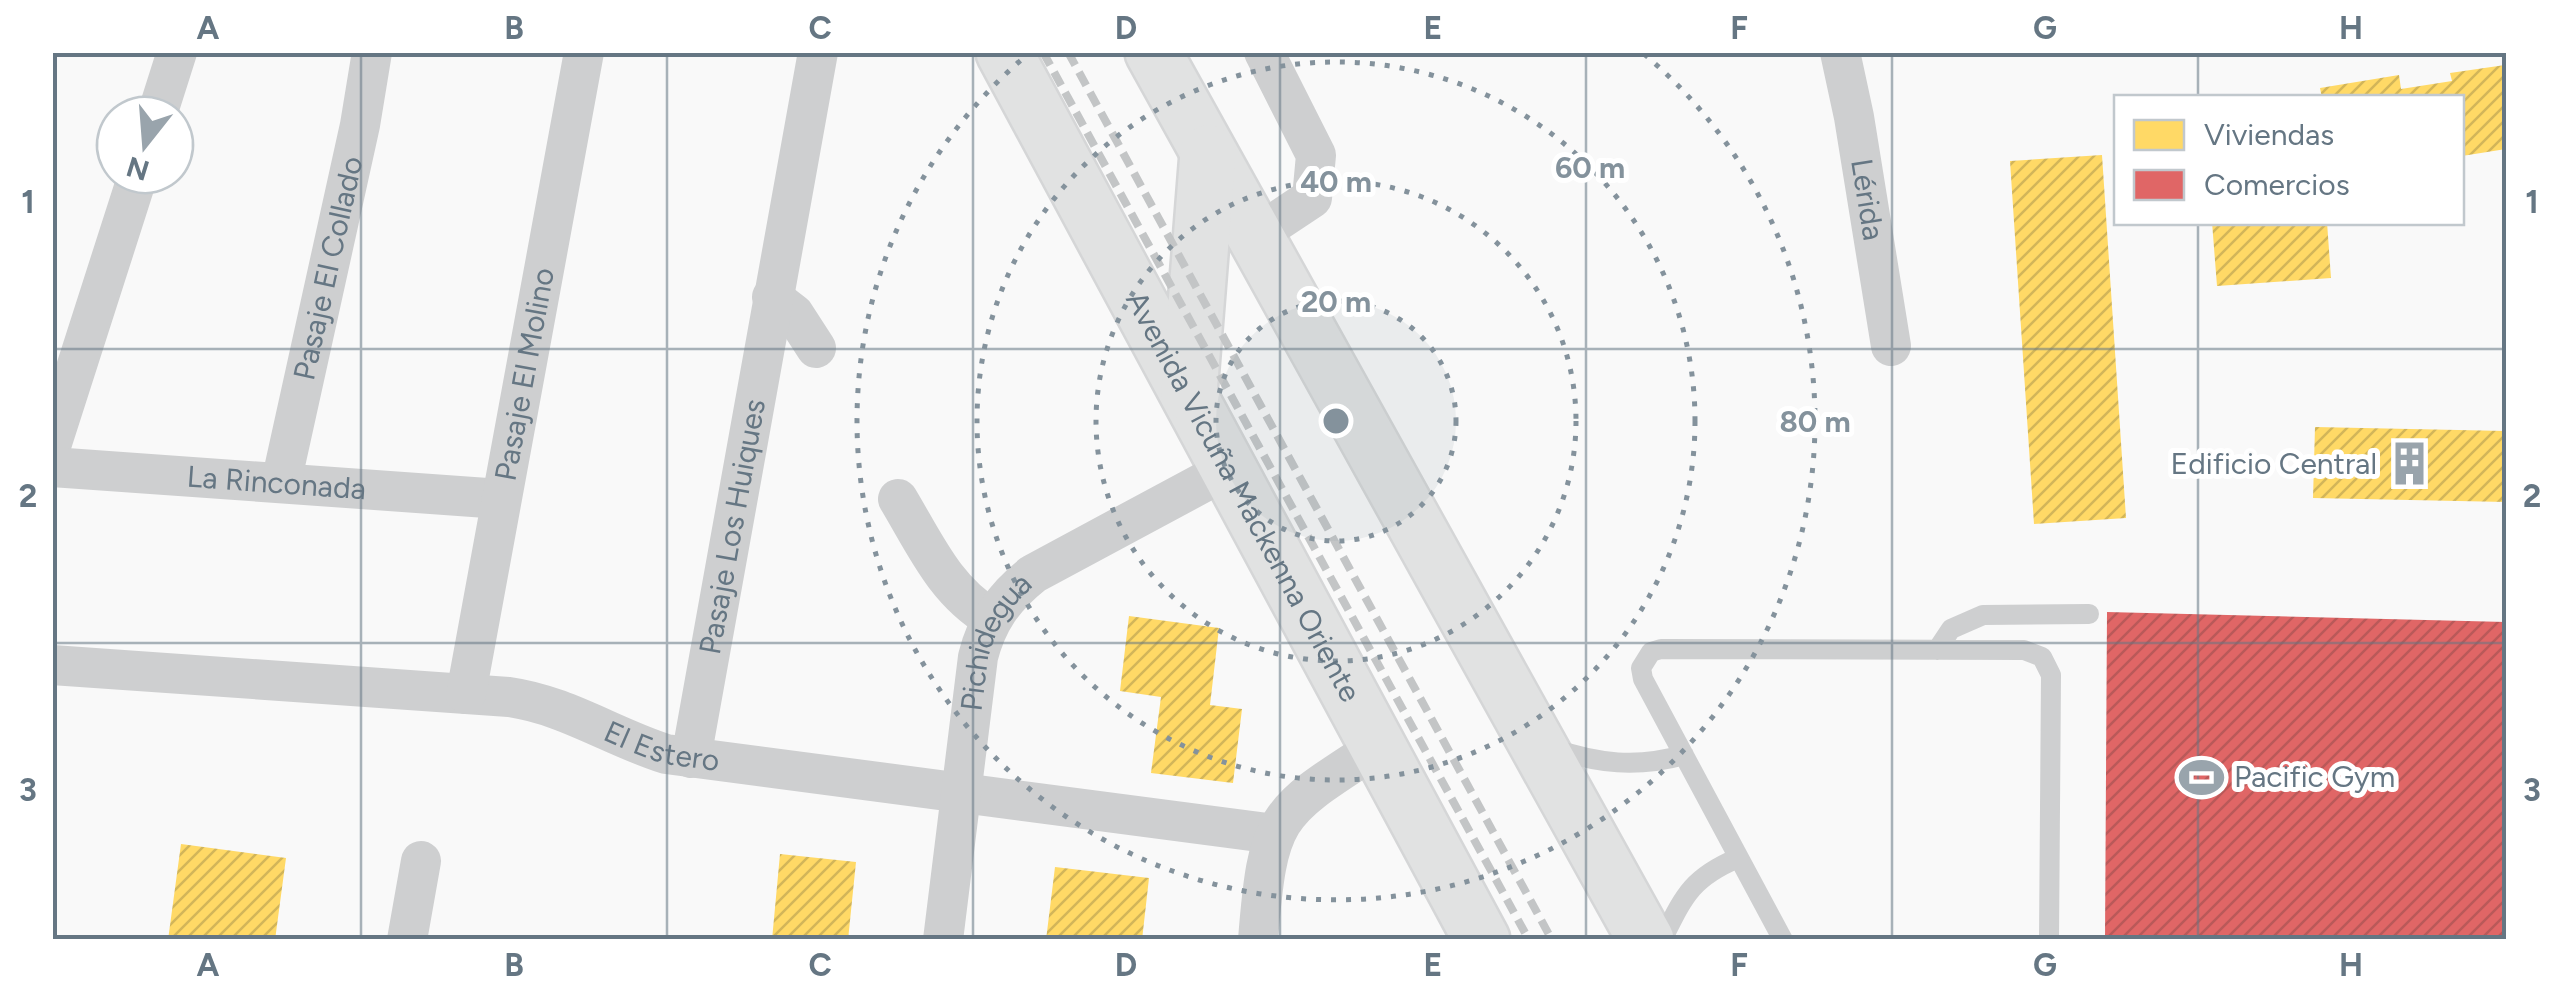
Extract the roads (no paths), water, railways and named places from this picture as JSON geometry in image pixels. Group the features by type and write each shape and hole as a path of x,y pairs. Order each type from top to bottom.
{"main road":[{"name":"Avenida Vicuña Mackenna Oriente","path":"1004,52 1482,940"},
{"path":"1153,52 1646,940"},
{"path":"1189,394 1208,153"}],"street":[{"path":"163,95 177,52"},
{"name":"Pasaje El Collado","path":"281,482 360,126 372,52"},
{"name":"Pasaje El Molino","path":"466,694 584,52"},
{"name":"Pasaje Los Huiques","path":"690,758 818,52"},
{"path":"1255,236 1312,198 1316,155 1264,52"},
{"name":"Lérida","path":"1840,52 1891,346"},
{"path":"52,444 132,195"},
{"path":"772,296 794,314 816,348"},
{"name":"La Rinconada","path":"52,467 501,499"},
{"name":"Pichidegua","path":"944,940 978,658 991,618 1016,586 1033,574 1230,468"},
{"path":"898,499 947,580 972,607 991,618"},
{"name":"El Estero","path":"52,665 509,697 553,706 643,747 690,758 1274,834"},
{"path":"1258,940 1264,867 1274,834 1296,802 1379,746"},
{"path":"407,940 421,861"}],"lane":[{"path":"1936,650 1951,629 1982,615 2089,614"},
{"path":"1783,940 1643,679 1641,668 1651,652 2034,652 2048,665 2052,733 2049,940"},
{"path":"1536,743 1618,764 1684,755"},
{"path":"1662,940 1677,906 1698,879 1738,858"}],"railway":[{"path":"1043,52 1529,940"},
{"path":"1068,52 1552,940"}],"place":[{"name":"Edificio Central","path":"2410,464"},
{"name":"Pacific Gym","path":"2201,777"}]}
